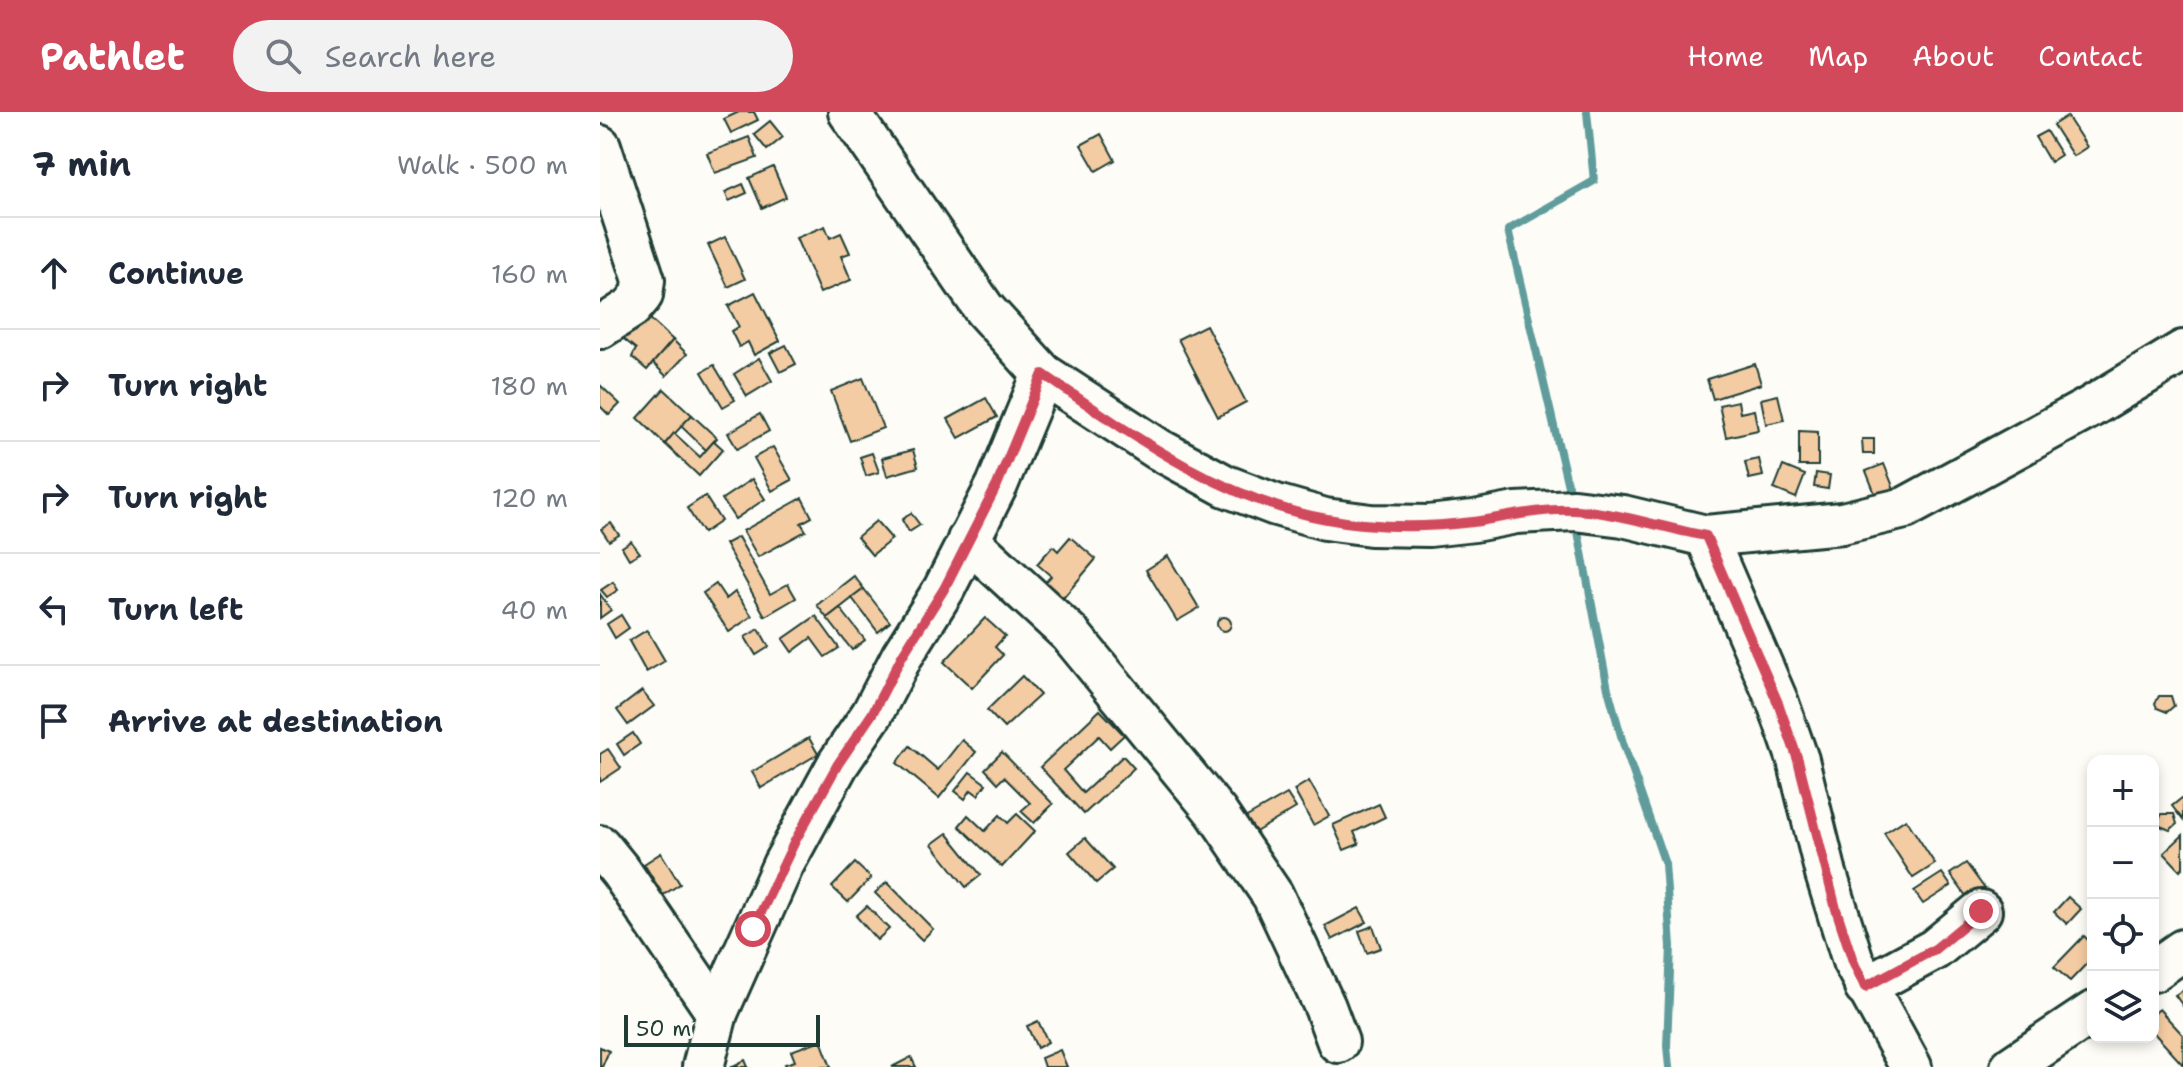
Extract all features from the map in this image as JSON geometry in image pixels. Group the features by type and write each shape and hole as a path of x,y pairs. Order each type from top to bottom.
{"street":[{"path":"849,112 984,309 1043,374 1144,441 1226,486 1325,519 1371,525 1429,526 1516,513 1574,510 1623,516 1706,536 1828,525 1905,508 2089,408 2183,351"},
{"path":"600,146 644,280 642,295 631,308 600,328"},
{"path":"703,1067 717,1013 795,841 944,589 997,485 1043,374"},
{"path":"1706,536 1778,703 1798,760 1836,909 1853,961 1911,1067"},
{"path":"968,540 1070,634 1216,812 1273,896 1338,1042"},
{"path":"600,846 717,1013"},
{"path":"1865,987 1935,949 1981,911"},
{"path":"2159,967 2183,950"},
{"path":"2011,1067 2087,1016"}],"building":[{"path":"739,112 754,112 758,120 731,133 724,119"},
{"path":"2067,116 2087,147 2073,156 2053,125"},
{"path":"770,121 783,137 767,150 754,134"},
{"path":"2046,131 2061,155 2050,162 2035,137"},
{"path":"1101,134 1115,160 1096,171 1081,145"},
{"path":"749,137 757,158 715,173 707,153"},
{"path":"773,167 786,197 762,208 749,178"},
{"path":"743,184 747,193 729,201 725,192"},
{"path":"825,226 830,238 841,233 850,253 841,256 851,280 820,293 796,238"},
{"path":"725,237 745,279 728,287 708,245"},
{"path":"755,292 780,341 754,355 748,342 739,347 731,331 739,327 728,306"},
{"path":"648,317 673,340 647,370 632,357 636,349 619,335"},
{"path":"1206,325 1246,402 1218,417 1178,339"},
{"path":"673,340 687,354 666,376 653,363"},
{"path":"786,345 796,364 780,372 770,353"},
{"path":"759,358 772,381 747,396 734,374"},
{"path":"1755,364 1761,384 1713,399 1707,379"},
{"path":"714,365 735,400 723,407 702,372"},
{"path":"863,378 883,428 850,441 831,391"},
{"path":"600,385 620,404 609,415 600,406"},
{"path":"664,389 692,415 665,444 638,418"},
{"path":"1778,395 1784,420 1766,424 1761,399"},
{"path":"986,398 997,417 959,438 948,419"},
{"path":"1738,401 1740,413 1754,410 1758,430 1726,437 1719,405"},
{"path":"760,414 769,431 737,449 728,433"},
{"path":"692,415 717,438 706,450 681,426"},
{"path":"1799,431 1818,432 1818,466 1799,466"},
{"path":"674,433 700,457 714,441 723,449 699,476 665,444"},
{"path":"1862,439 1874,439 1874,454 1863,454"},
{"path":"773,447 792,480 772,491 754,458"},
{"path":"913,450 918,467 887,476 882,458"},
{"path":"872,453 879,472 866,476 860,457"},
{"path":"1759,459 1763,476 1749,479 1745,462"},
{"path":"1884,464 1894,489 1876,496 1866,471"},
{"path":"1783,466 1805,475 1796,498 1774,489"},
{"path":"1816,473 1830,475 1828,489 1814,487"},
{"path":"752,479 765,499 735,519 722,499"},
{"path":"705,496 721,521 703,533 687,508"},
{"path":"802,498 812,517 801,523 806,531 758,557 743,531"},
{"path":"911,513 920,525 909,532 902,520"},
{"path":"876,521 892,539 872,555 857,537"},
{"path":"611,523 619,535 609,541 601,529"},
{"path":"738,537 770,594 788,584 796,598 765,616 725,544"},
{"path":"1070,537 1096,559 1059,603 1041,587 1051,576 1037,564 1053,546 1058,551"},
{"path":"631,541 640,553 629,559 622,547"},
{"path":"1168,556 1199,608 1177,621 1146,570"},
{"path":"854,576 864,589 827,618 817,605"},
{"path":"613,582 618,590 607,597 601,590"},
{"path":"716,584 726,599 735,592 752,616 729,632 703,593"},
{"path":"864,589 890,622 878,632 852,598"},
{"path":"600,594 611,610 600,618"},
{"path":"840,608 865,640 852,650 827,618"},
{"path":"621,615 629,628 615,638 607,624"},
{"path":"816,616 839,648 825,657 811,638 792,652 783,639"},
{"path":"1224,617 1231,624 1224,631 1217,624"},
{"path":"985,618 1005,636 995,647 1003,655 972,688 944,662"},
{"path":"759,629 769,647 756,655 745,637"},
{"path":"647,630 665,661 646,672 629,641"},
{"path":"1022,676 1040,695 1004,728 987,710"},
{"path":"642,691 654,706 628,725 617,710"},
{"path":"2159,696 2171,696 2174,706 2167,712 2157,708 2155,703"},
{"path":"1100,710 1124,735 1110,748 1099,736 1063,770 1083,793 1123,756 1134,768 1084,814 1040,767"},
{"path":"633,733 640,744 624,755 617,744"},
{"path":"809,738 818,754 761,788 752,772"},
{"path":"962,740 976,752 939,798 897,763 910,746 938,770"},
{"path":"608,749 621,768 600,782 600,754"},
{"path":"1002,752 1053,804 1034,823 1021,811 1030,803 1004,777 998,783 985,769"},
{"path":"970,772 986,784 978,795 971,790 965,799 955,791"},
{"path":"1309,781 1329,816 1313,825 1294,790"},
{"path":"1287,794 1296,808 1254,833 1245,818"},
{"path":"2183,797 2183,820 2172,806"},
{"path":"1379,804 1385,817 1354,832 1359,844 1344,850 1333,825"},
{"path":"1017,814 1035,831 1002,867 959,826 968,815 985,831 1000,815 1008,823"},
{"path":"2162,814 2174,814 2177,824 2170,830 2160,826"},
{"path":"1906,819 1935,864 1913,878 1884,833"},
{"path":"947,833 981,875 966,887 932,844"},
{"path":"2183,835 2183,867 2180,870 2164,853"},
{"path":"1085,838 1113,869 1096,883 1069,852"},
{"path":"661,853 680,884 663,895 644,864"},
{"path":"855,863 871,878 848,902 832,887"},
{"path":"1966,863 1985,889 1969,900 1950,874"},
{"path":"1942,873 1951,886 1923,904 1914,891"},
{"path":"887,882 933,929 922,940 875,893"},
{"path":"2068,897 2081,909 2067,924 2054,912"},
{"path":"867,906 889,929 877,940 856,916"},
{"path":"1359,908 1367,922 1332,940 1325,926"},
{"path":"1373,926 1381,948 1367,953 1359,931"},
{"path":"2084,936 2087,939 2087,963 2070,981 2054,967"},
{"path":"2183,990 2183,1006 2175,995"},
{"path":"2159,1009 2183,1035 2183,1065 2159,1039"},
{"path":"1038,1021 1048,1042 1037,1048 1027,1026"},
{"path":"821,1040 831,1067 787,1067 785,1064 795,1061 791,1051"},
{"path":"600,1047 609,1051 602,1067 600,1067"},
{"path":"1060,1050 1067,1067 1044,1067 1041,1058"},
{"path":"911,1057 916,1067 892,1067"},
{"path":"745,1060 748,1067 731,1067"}],"waterway":[{"path":"1571,499 1508,230 1594,181 1587,112"},
{"path":"1576,521 1608,689 1623,743 1665,864 1671,946 1669,1067"}],"route":[{"path":"753,929 795,841 838,764 872,714 902,656 944,589 997,485 1043,374 1104,416 1185,465 1226,486 1325,519 1371,525 1429,526 1516,513 1574,510 1623,516 1706,536 1778,703 1798,760 1836,909 1865,987 1935,949 1981,911"}]}
